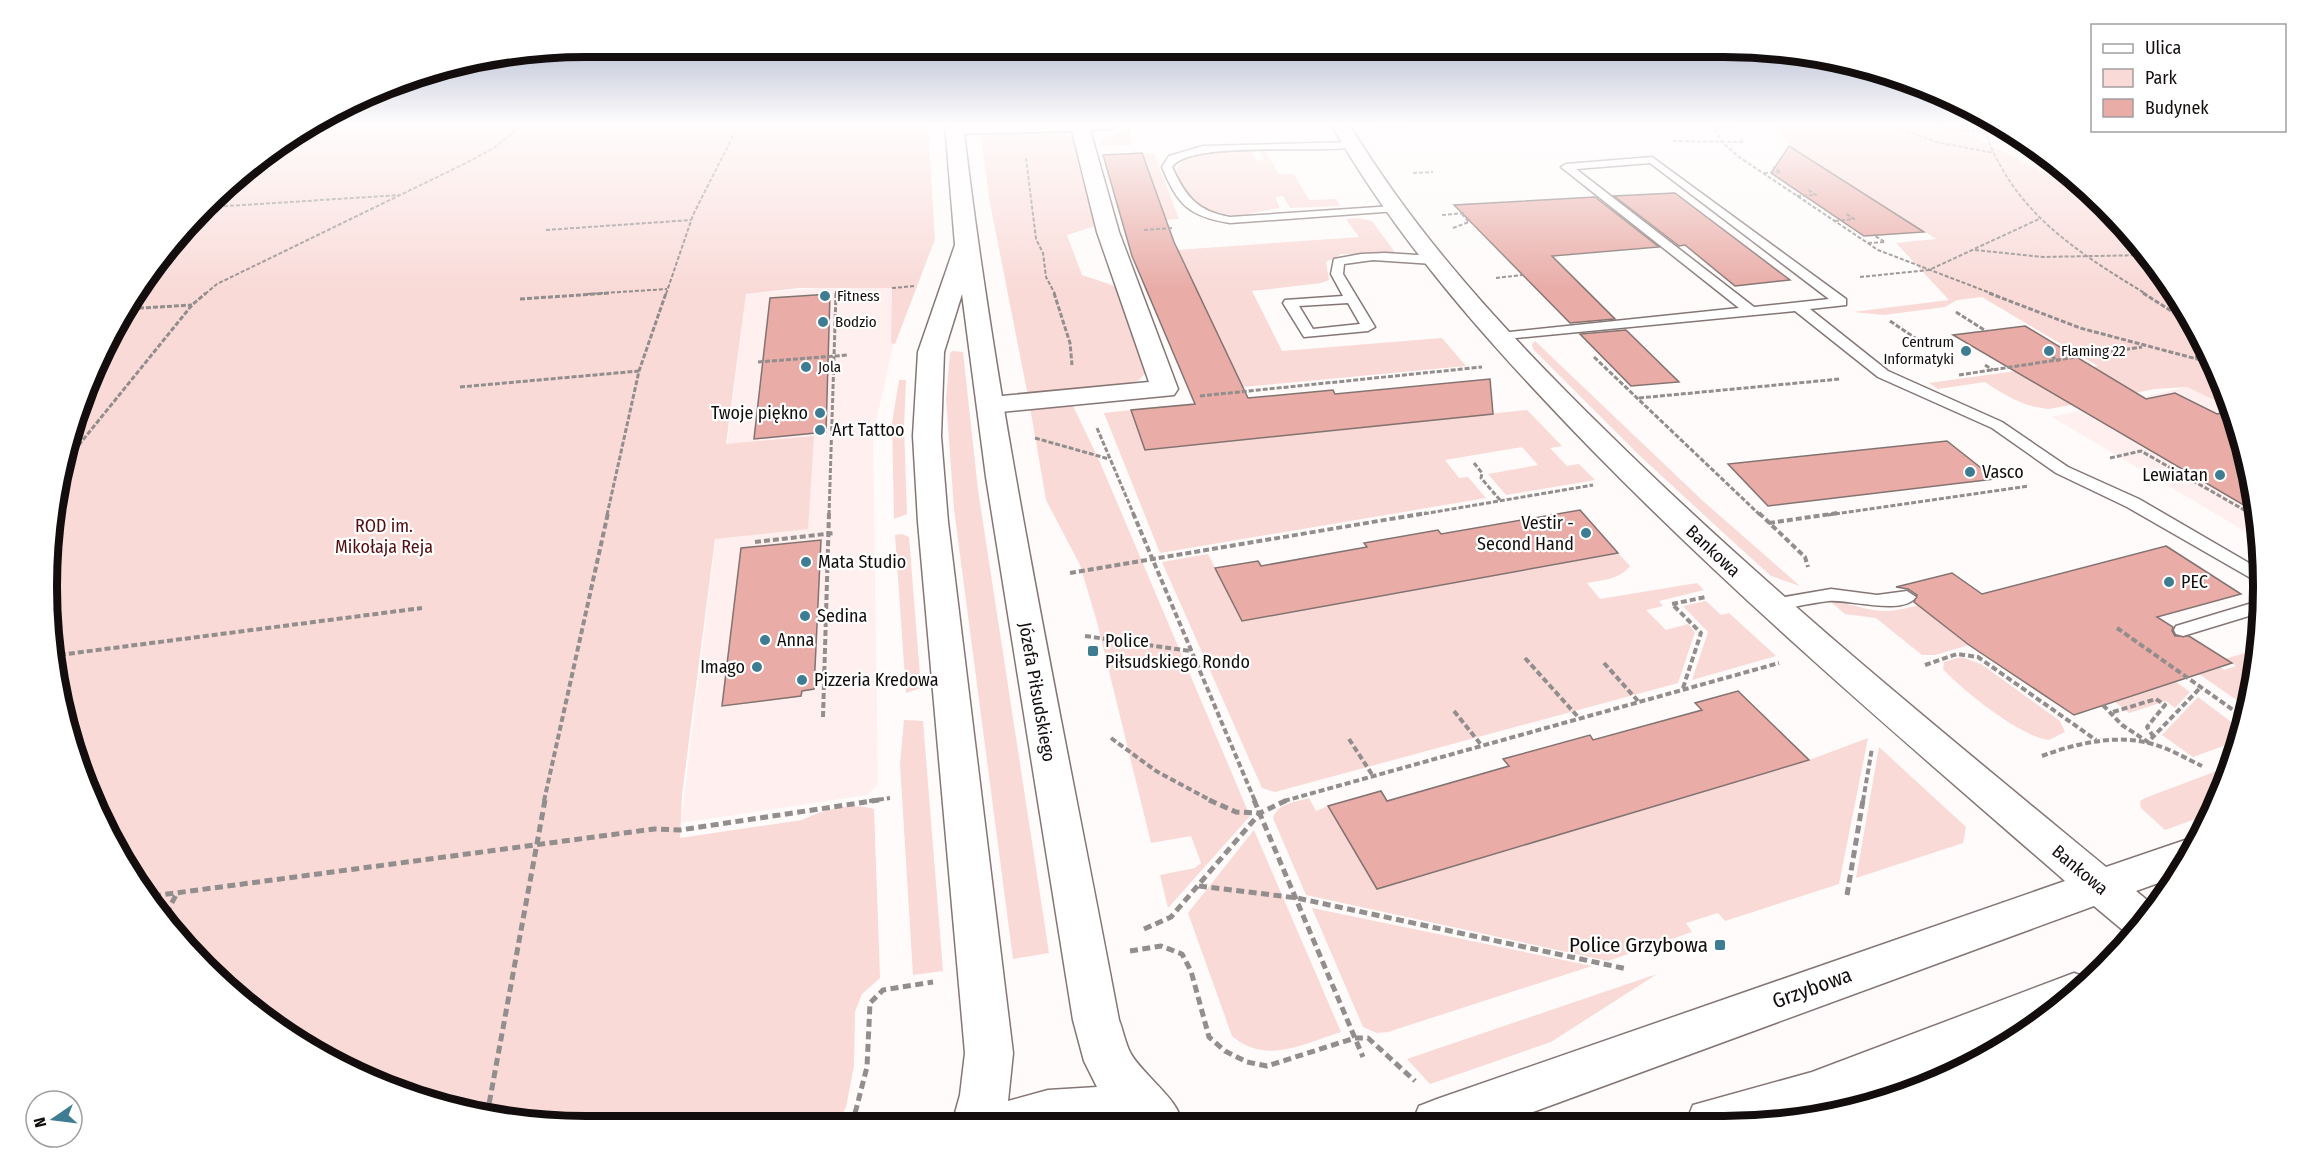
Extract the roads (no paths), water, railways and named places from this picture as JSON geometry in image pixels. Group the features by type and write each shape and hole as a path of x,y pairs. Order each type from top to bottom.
{"street":[{"name":"Józefa Piłsudskiego","path":"959,179 966,244 1014,554 1096,1020 1108,1061 1129,1093 1154,1116"},
{"path":"991,405 1165,389 1108,232 1094,179"},
{"name":"Bankowa","path":"1373,179 1496,352 1773,605 2137,917"},
{"name":"Józefa Piłsudskiego","path":"966,244 931,352 927,415 933,522 989,1053 985,1095 979,1116"},
{"name":"Grzybowa","path":"1429,1105 2177,860"},
{"path":"1735,1116 1812,1095 2053,1001"},
{"path":"1040,1116 1057,1111 1082,1109 1124,1112 1139,1116"}],"lane":[{"path":"1172,179 1182,201 1207,217 1230,220 1393,209"},
{"path":"1581,179 1752,312"},
{"path":"1496,352 1752,312 1841,302 1677,179"},
{"path":"1351,299 1290,303 1309,333 1368,327 1337,274 1338,262 1349,258 1433,260"},
{"path":"1799,307 1883,374 1997,425 2062,470 2133,502 2253,573"},
{"path":"1773,605 1817,597 1845,595 1877,601 1907,597"},
{"path":"2183,630 2252,609"}],"place":[{"name":"Fitness","path":"825,296"},
{"name":"Bodzio","path":"823,322"},
{"name":"Centrum Informatyki","path":"1966,351"},
{"name":"Flaming 22","path":"2049,351"},
{"name":"Jola","path":"806,367"},
{"name":"Twoje piękno","path":"820,413"},
{"name":"Art Tattoo","path":"820,430"},
{"name":"Vasco","path":"1970,472"},
{"name":"Lewiatan","path":"2220,475"},
{"name":"Vestir - Second Hand","path":"1586,533"},
{"name":"Mata Studio","path":"806,562"},
{"name":"PEC","path":"2169,582"},
{"name":"Sedina","path":"805,616"},
{"name":"Anna","path":"765,640"},
{"name":"Police Piłsudskiego Rondo","path":"1093,651"},
{"name":"Imago","path":"757,667"},
{"name":"Pizzeria Kredowa","path":"802,680"},
{"name":"Police Grzybowa","path":"1720,945"}],"park label":[{"name":"ROD im. Mikołaja Reja","path":"384,536"}]}
